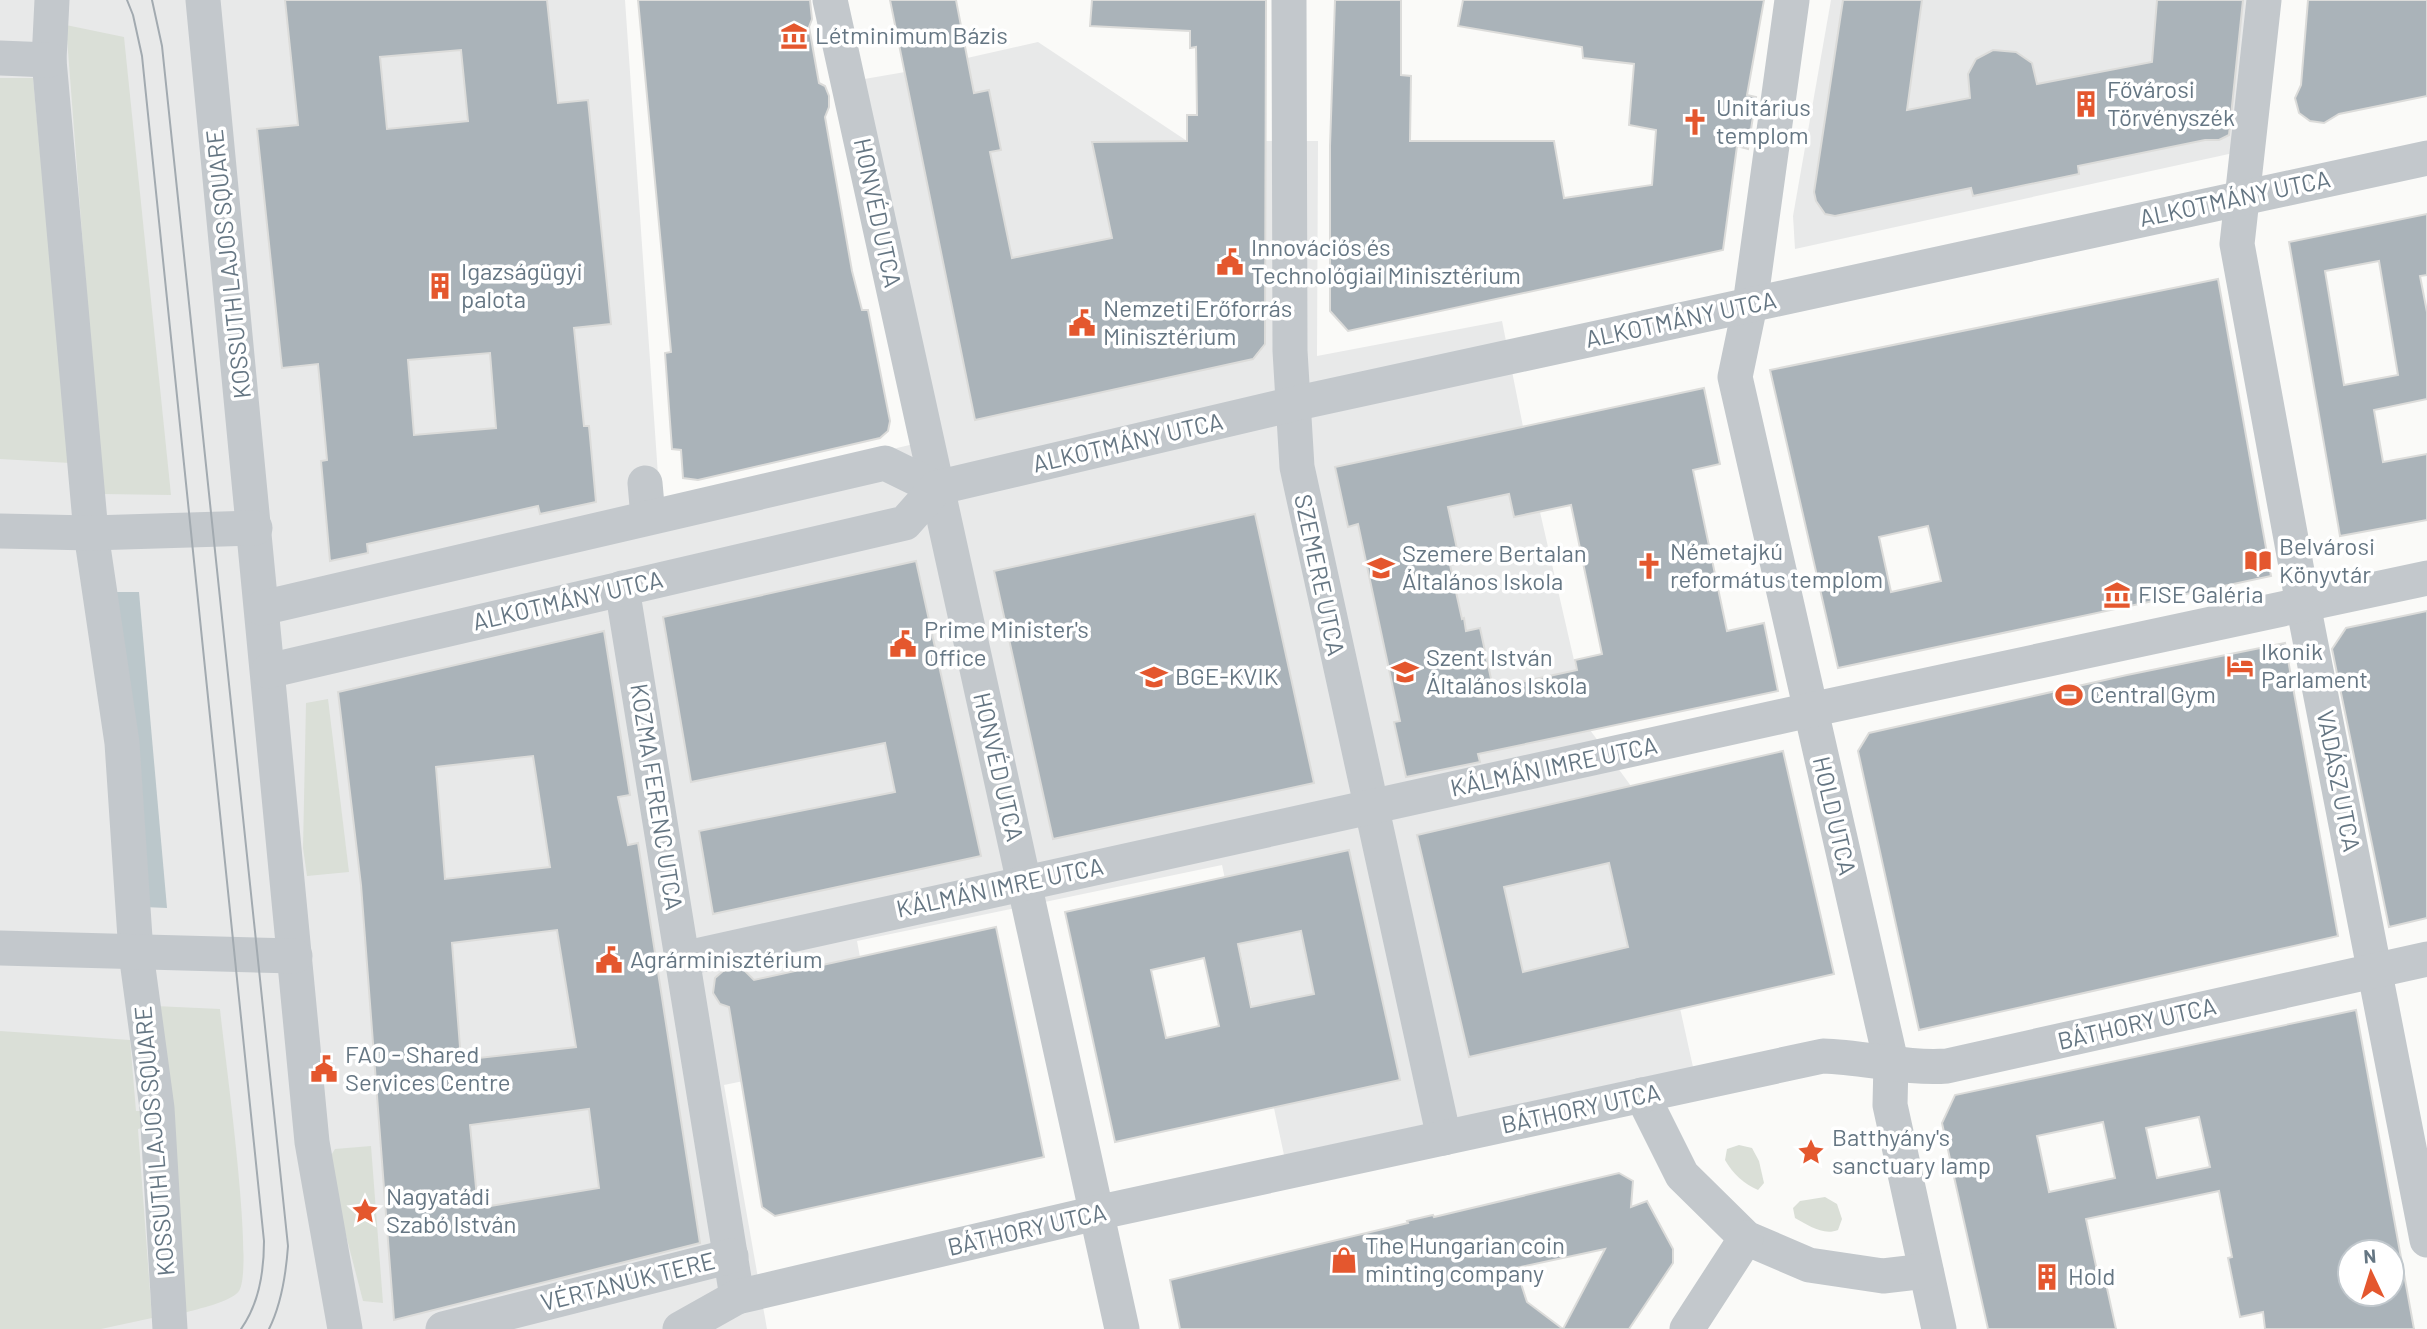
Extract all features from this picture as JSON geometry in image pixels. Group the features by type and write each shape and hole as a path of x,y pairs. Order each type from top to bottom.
{"street":[{"name":"KOSSUTH LAJOS SQUARE","path":"52,0 49,60 91,533 122,743 136,953 157,1108 170,1329"},
{"name":"KOSSUTH LAJOS SQUARE","path":"203,0 312,1142 345,1329"},
{"name":"HONVÉD UTCA","path":"830,0 1122,1329"},
{"name":"SZEMERE UTCA","path":"1289,0 1290,351 1297,467 1444,1138"},
{"name":"HOLD UTCA","path":"1792,0 1750,305 1735,377 1891,1062 1890,1105 1939,1329"},
{"name":"VADÁSZ UTCA","path":"2263,0 2237,244 2303,604 2427,1240"},
{"path":"0,58 49,60"},
{"name":"ALKOTMÁNY UTCA","path":"268,671 905,523 936,488 1293,404 2427,158"},
{"path":"262,608 647,500 885,463 936,488"},
{"path":"0,531 91,533 255,528"},
{"name":"KÁLMÁN IMRE UTCA","path":"682,959 1810,710 2427,578"},
{"name":"KOZMA FERENC UTCA","path":"622,588 737,1297"},
{"path":"0,948 295,956"},
{"name":"BÁTHORY UTCA","path":"737,1297 1096,1213 1823,1056 1930,1067 1947,1066 2427,959"},
{"path":"1642,1095 1682,1175 1746,1238 1809,1265 1883,1276 1926,1271"},
{"path":"1687,1329 1746,1238"},
{"name":"VÉRTANÚK TERE","path":"443,1329 731,1256"},
{"name":"VÉRTANÚK TERE","path":"680,1329 737,1297"}],"shaded area":[{"path":"0,0 625,0 660,504 918,443 847,82 905,72 1038,42 1187,141 1318,141 1317,356 1502,321 1540,512 1590,730 1631,786 1693,1067 1284,1155 1222,865 857,941 878,1053 724,1085 767,1329 0,1329"},
{"name":"Fővárosi Törvényszék","path":"1831,0 2253,0 2238,152 1795,249 1793,216"},
{"path":"66,25 124,37 171,495 102,494"},
{"path":"0,78 33,78 70,463 0,459"},
{"path":"115,592 139,592 167,908 144,907"},
{"path":"328,699 349,872 307,876 303,848 306,703"},
{"path":"155,1006 220,1009 237,1157 243,1243 243,1274 239,1291 222,1302 184,1313"},
{"path":"0,1031 130,1040 136,1111 146,1111 148,1127 138,1129 152,1318 101,1329 0,1329"},
{"path":"1739,1145 1752,1148 1759,1161 1764,1183 1758,1190 1739,1178 1725,1160 1727,1149"},
{"path":"371,1146 383,1303 363,1301 327,1162 335,1149"},
{"path":"1825,1197 1837,1204 1842,1219 1838,1230 1821,1231 1795,1218 1793,1208 1800,1201"}],"building":[{"name":"Igazságügyi palota","path":"285,0 547,0 558,103 588,100 611,324 574,328 584,426 589,426 596,502 540,514 538,506 367,544 368,553 330,561 321,461 327,460 318,364 282,368 257,129 298,125","holes":["461,50 468,121 387,129 380,57","490,353 496,428 414,435 408,360"]},
{"path":"638,0 810,0 812,19 809,27 819,83 825,86 829,96 825,117 852,271 862,310 868,310 890,421 888,431 880,438 698,480 683,478 681,450 672,449 665,353 671,352"},
{"path":"890,0 956,0 974,93 989,90 1001,150 990,152 1012,258 1112,238 1092,142 1187,141 1187,115 1197,115 1196,47 1190,48 1190,31 1090,26 1092,0 1266,0 1265,344 1253,359 975,420"},
{"path":"1335,0 1401,0 1401,75 1411,76 1410,141 1554,141 1564,198 1652,185 1656,130 1629,125 1634,64 1583,58 1582,47 1458,26 1463,0 1764,0 1747,95 1756,97 1748,149 1737,146 1723,250 1348,331 1330,311 1330,146"},
{"name":"Fővárosi Törvényszék","path":"1843,0 1922,0 1907,110 1970,98 1968,74 1976,59 1993,50 2016,52 2032,63 2037,84 2152,62 2157,0 2243,0 2229,135 2219,140 2205,140 2078,166 2079,174 1973,196 1971,188 1835,216 1825,214 1816,201 1814,192"},
{"path":"2308,0 2427,0 2427,96 2339,114 2324,123 2310,121 2299,113 2295,98 2301,85"},
{"path":"2427,214 2427,275 2420,276 2427,312 2427,399 2374,410 2383,462 2427,454 2427,520 2340,536 2289,242","holes":["2379,261 2398,375 2344,385 2325,271"]},
{"path":"2218,279 2271,576 1838,668 1770,370","holes":["1928,526 1941,581 1891,592 1879,537"]},
{"path":"1704,388 1720,464 1693,470 1727,631 1764,623 1778,691 1478,754 1480,762 1406,777 1394,722 1400,721 1358,524 1348,527 1335,467","holes":["1509,494 1514,517 1571,505 1602,654 1575,660 1577,670 1493,688 1480,628 1466,631 1464,618 1462,619 1450,565 1460,563 1448,507"]},
{"name":"BGE-KVIK","path":"1255,514 1314,783 1053,839 994,571"},
{"path":"916,561 981,856 713,914 699,831 895,792 885,743 691,782 663,617"},
{"path":"2427,611 2427,918 2389,927 2332,649 2346,628"},
{"name":"Agrárminisztérium","path":"604,631 630,795 618,797 628,845 638,843 700,1243 394,1320 361,885 338,692","holes":["533,756 550,867 445,879 436,767","557,930 576,1047 461,1060 452,943","589,1109 599,1188 478,1208 470,1125"]},
{"path":"2285,643 2338,936 1919,1030 1858,751 1869,733 2127,675"},
{"path":"1783,751 1834,974 1469,1057 1417,835","holes":["1609,863 1628,947 1523,972 1504,887"]},
{"path":"1349,850 1400,1080 1115,1142 1065,912","holes":["1301,931 1314,994 1251,1007 1238,944","1204,958 1219,1026 1166,1038 1151,970"]},
{"path":"996,927 1044,1157 775,1216 762,1207 729,1007 720,1004 713,993 715,978 723,971 742,968 754,980"},
{"path":"2356,1010 2397,1238 2336,1238 2336,1308 2406,1308 2406,1285 2414,1329 2265,1329 2263,1312 2240,1317 2228,1258 2232,1257 2219,1191 2086,1219 2097,1271 2103,1270 2116,1329 1988,1329 1942,1123 1955,1095","holes":["2199,1117 2210,1167 2157,1178 2146,1128","2103,1122 2115,1178 2049,1192 2037,1136"]},
{"path":"1619,1173 1633,1181 1631,1207 1647,1201 1673,1249 1673,1263 1629,1329 1563,1329 1180,1329 1170,1280 1408,1223 1407,1221 1433,1215 1434,1217","holes":["1605,1249 1563,1329 1527,1302 1516,1268"]}],"tram line":[{"path":"127,0 142,56 264,1241 259,1287 252,1309 241,1329"},
{"path":"152,0 162,46 288,1246 283,1288 269,1329"}],"place":[{"name":"Létminimum Bázis","path":"794,36"},
{"name":"Fővárosi Törvényszék","path":"2086,104"},
{"name":"Unitárius templom","path":"1695,122"},
{"name":"Innovációs és Technológiai Minisztérium","path":"1230,262"},
{"name":"Igazságügyi palota","path":"440,286"},
{"name":"Nemzeti Erőforrás Minisztérium","path":"1082,323"},
{"name":"Belvárosi Könyvtár","path":"2258,561"},
{"name":"Németajkú református templom","path":"1649,566"},
{"name":"Szemere Bertalan Általános Iskola","path":"1381,568"},
{"name":"FISE Galéria","path":"2117,595"},
{"name":"Prime Minister's Office","path":"903,644"},
{"name":"Ikonik Parlament","path":"2240,666"},
{"name":"Szent István Általános Iskola","path":"1405,672"},
{"name":"BGE-KVIK","path":"1154,677"},
{"name":"Central Gym","path":"2069,695"},
{"name":"Agrárminisztérium","path":"609,960"},
{"name":"FAO - Shared Services Centre","path":"324,1069"},
{"name":"Batthyány's sanctuary lamp","path":"1811,1152"},
{"name":"Nagyatádi Szabó István","path":"365,1211"},
{"name":"The Hungarian coin minting company","path":"1344,1260"},
{"name":"Hold","path":"2047,1277"}]}
